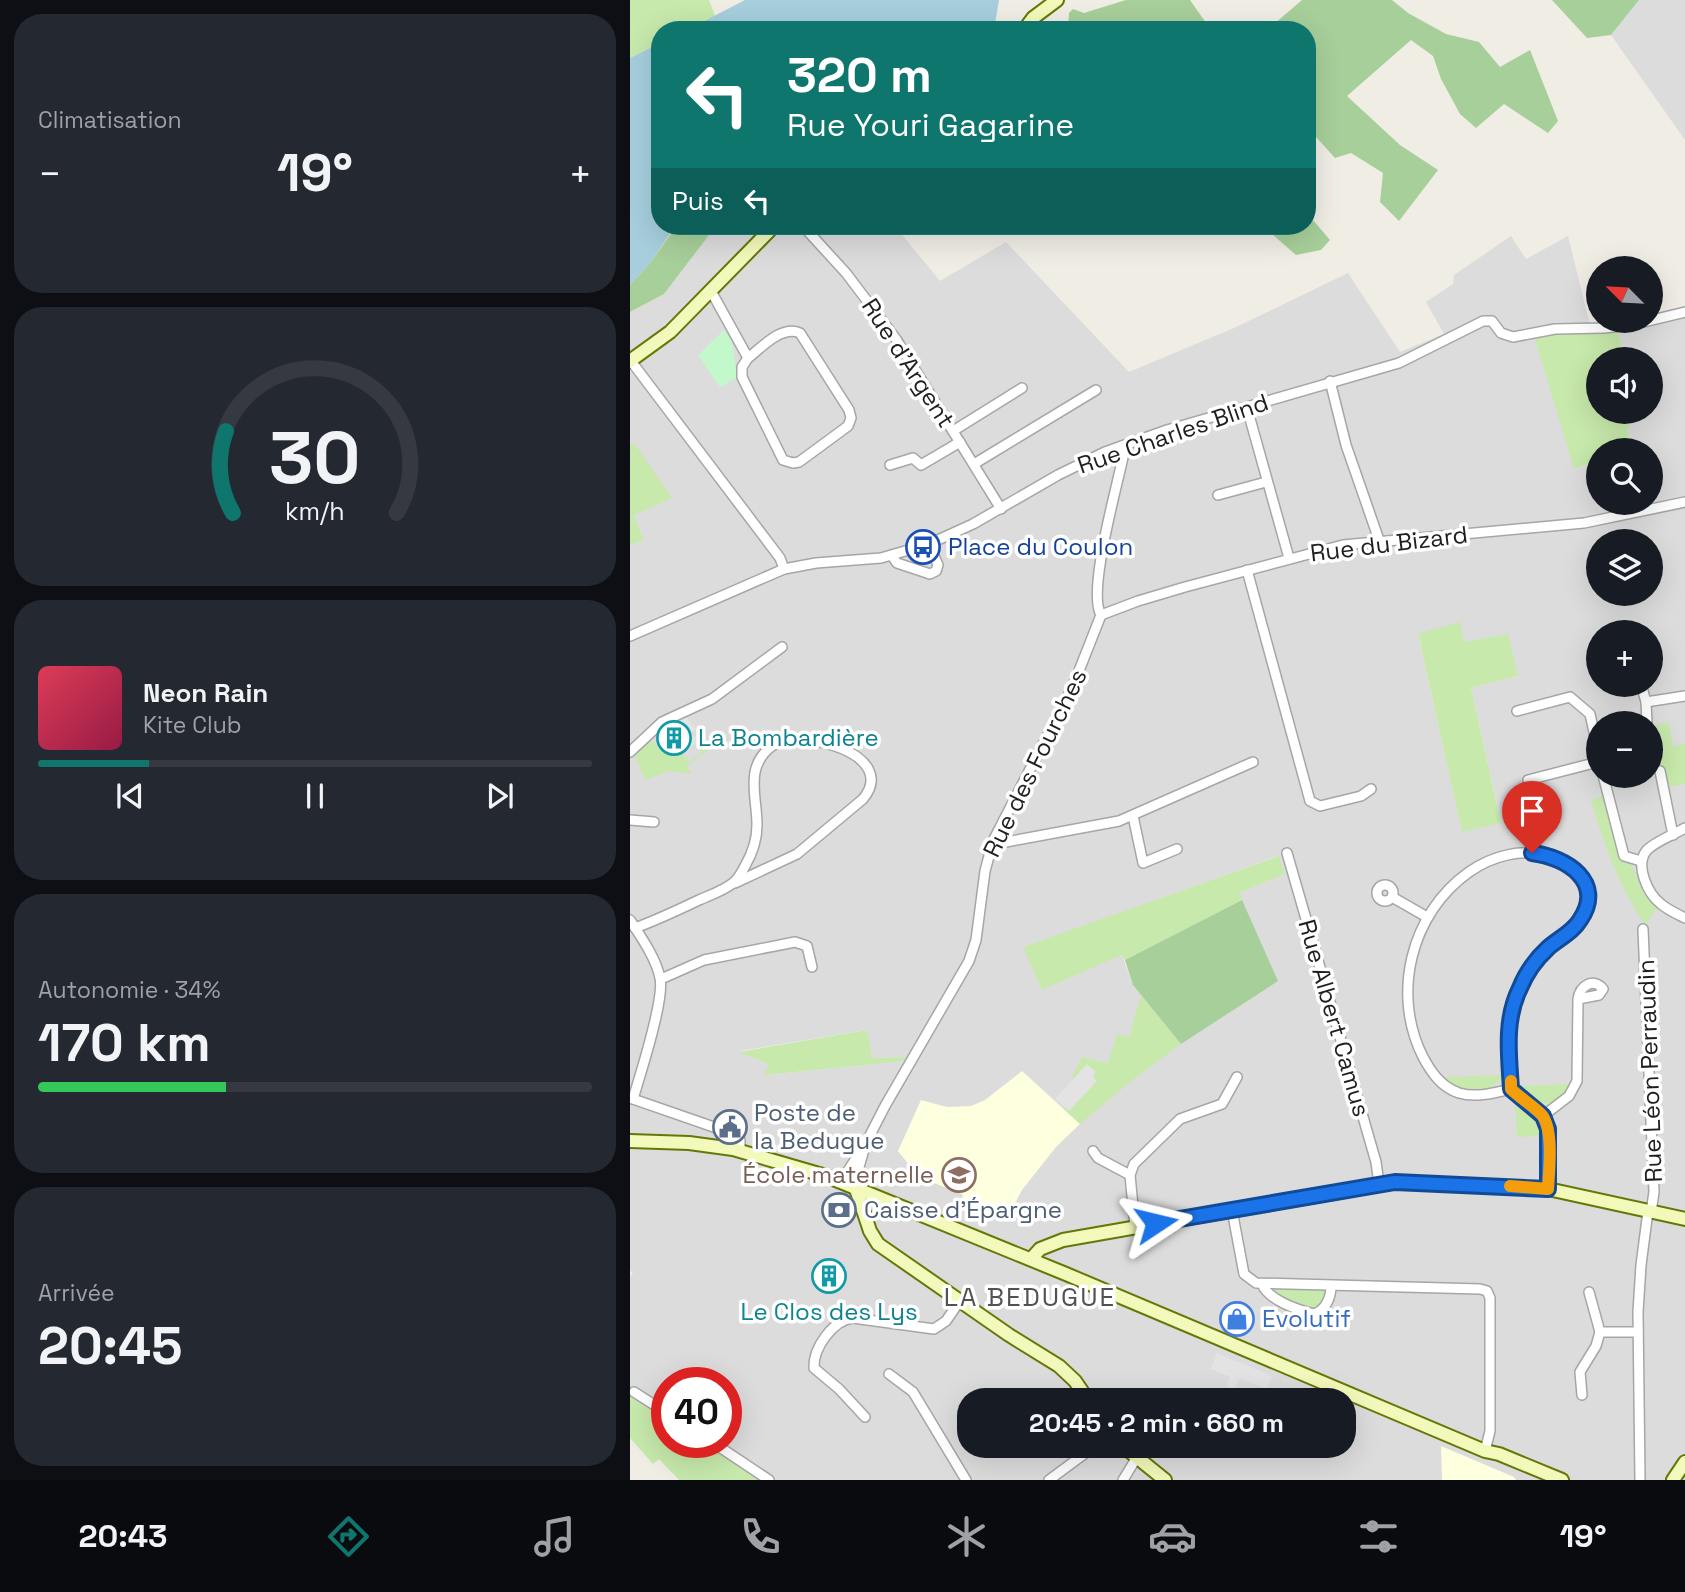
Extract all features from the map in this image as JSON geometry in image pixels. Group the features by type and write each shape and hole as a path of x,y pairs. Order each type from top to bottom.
{"street":[{"path":"1031,21 1057,0"},
{"path":"765,235 670,332 631,361 730,490 780,558 784,569"},
{"name":"Rue d'Argent","path":"811,235 874,308 915,368 1001,509"},
{"path":"711,290 748,358"},
{"name":"Rue Charles Blind","path":"630,636 784,569 816,563 872,560 929,544 1001,509 1078,464 1122,446 1167,430 1399,363 1483,321 1492,321 1501,333 1513,337 1555,329 1631,325 1685,312"},
{"path":"782,333 800,333 849,410 851,418 848,426 799,462 783,460 742,377 742,367 748,358 782,333"},
{"path":"1330,382 1346,445 1379,540"},
{"path":"953,431 1022,388"},
{"path":"974,464 1096,390"},
{"path":"1247,408 1289,558"},
{"path":"890,465 914,458 921,465 960,442"},
{"name":"Rue des Fourches","path":"841,1182 971,956 979,923 985,871 993,841 1073,686 1101,615 1097,609 1101,568 1124,457 1122,446"},
{"path":"1218,495 1266,482"},
{"name":"Rue du Bizard","path":"1101,615 1138,601 1343,545 1584,523 1685,502"},
{"path":"892,556 897,563 930,574 936,571 938,565 929,544"},
{"path":"1247,570 1310,802 1320,806 1361,796 1371,789"},
{"path":"630,752 662,722 712,699 782,647"},
{"path":"1646,702 1685,696"},
{"path":"1517,711 1570,697 1586,711"},
{"path":"1645,697 1646,711"},
{"path":"735,883 749,860 755,841 757,822 753,776 764,754 778,743 802,738 851,752 864,761 872,779 863,799 797,854 735,883 633,924 661,979 658,1007 631,1098 730,1133 740,1140 740,1151"},
{"path":"993,841 1032,838 1132,816 1252,762"},
{"path":"1528,780 1586,765"},
{"path":"1663,786 1673,835"},
{"path":"1606,788 1624,856 1641,861"},
{"path":"1132,816 1143,863 1177,849"},
{"path":"630,820 654,822"},
{"path":"1685,828 1647,850 1641,861 1643,874 1656,899 1685,918"},
{"name":"Rue Albert Camus","path":"1287,853 1376,1162 1379,1184"},
{"path":"1511,1089 1484,1094 1458,1092 1439,1081 1423,1058 1411,1022 1408,994 1411,959 1427,917 1448,890 1465,875 1485,862 1507,854 1532,853 1551,856 1575,869 1584,880 1587,905 1579,923 1537,959 1527,974 1514,1003 1508,1043 1511,1089 1543,1116 1548,1129 1548,1189"},
{"path":"1392,897 1427,917"},
{"name":"Rue Léon Perraudin","path":"1640,1480 1638,1332 1641,1265 1654,1192 1643,929"},
{"path":"661,979 704,960 795,942 807,946 811,967"},
{"path":"1543,1116 1569,1096 1577,1081 1578,999"},
{"path":"1135,1227 1130,1175 1139,1158 1180,1119 1222,1104 1237,1077"},
{"path":"630,1140 689,1143 740,1151 841,1182 1031,1259 1485,1451 1499,1454 1562,1480"},
{"name":"Rue des Fourches","path":"855,1188 867,1141"},
{"path":"1094,1152 1098,1158 1130,1175"},
{"path":"1031,1259 1035,1252 1052,1243 1395,1182 1548,1189 1685,1219"},
{"path":"855,1188 870,1231 878,1244 1064,1370 1080,1388"},
{"path":"1231,1210 1244,1274 1251,1280 1262,1283 1487,1291 1490,1298 1490,1432 1485,1451"},
{"path":"1262,1283 1265,1290 1277,1298 1314,1314 1325,1306 1331,1286"},
{"path":"1583,1395 1580,1372 1596,1346 1600,1332 1589,1292"},
{"path":"865,1418 839,1389 814,1368 821,1345 835,1325 853,1318 934,1329 946,1321 961,1300"},
{"path":"1600,1332 1638,1332"},
{"path":"889,1374 913,1392 966,1480"},
{"path":"634,1392 651,1403"},
{"path":"1485,1451 1496,1460 1544,1480"},
{"path":"736,1458 769,1480"},
{"path":"1049,1480 1079,1458"},
{"path":"1123,1480 1136,1458"},
{"path":"1138,1458 1166,1480"},
{"path":"1673,1480 1685,1462"}],"shaded area":[{"path":"1639,0 1685,0 1685,140 1611,35"},
{"path":"709,235 902,235 940,281 1006,242 1129,372 1234,328 1348,273 1400,352 1444,334 1426,302 1453,284 1454,275 1511,236 1526,259 1568,236 1586,309 1586,326 1534,336 1575,469 1586,465 1586,515 1663,515 1663,438 1629,438 1627,432 1630,424 1663,424 1663,347 1622,347 1618,333 1663,333 1663,319 1685,314 1685,1480 774,1480 741,1458 742,1367 651,1367 651,1398 630,1384 630,1277 633,1272 630,1271 630,545 644,540 634,515 630,446 630,312 664,294","holes":["1418,635 1463,642 1518,676 1471,688 1501,822 1462,831","1278,856 1285,874 1238,893 1242,900 1181,1043 1133,985 1122,955 1023,948","866,1030 872,1058 905,1057 904,1061 766,1075 768,1064 740,1051"]},
{"path":"685,715 696,729 691,734 694,737 699,733 703,738 689,748 672,726 663,732 660,728"},
{"path":"1087,1064 1096,1072 1093,1077 1097,1081 1069,1111 1055,1099"},
{"path":"1022,1071 1080,1124 1056,1147 1022,1190 1005,1222 980,1211 964,1200 962,1194 919,1177 898,1151 921,1100 947,1107 971,1106 985,1100"},
{"path":"1217,1353 1272,1376 1267,1388 1240,1378 1235,1388 1231,1388 1226,1386 1230,1377 1211,1369"},
{"path":"1441,1446 1514,1477 1516,1480 1442,1480"}],"green space":[{"path":"630,0 709,0 715,16 705,21 651,21 651,48 630,58"},
{"path":"1126,0 1190,0 1205,21 1069,21 1069,13 1073,9 1084,13"},
{"path":"1302,0 1392,0 1408,13 1446,34 1479,42 1500,67 1530,50 1558,121 1548,133 1504,104 1476,128 1460,114 1441,79 1433,56 1411,40 1347,96 1400,145 1438,170 1399,221 1380,202 1383,173 1351,153 1335,158 1316,137 1316,21 1278,21"},
{"path":"1552,0 1639,0 1611,35 1587,38"},
{"path":"1316,224 1330,240 1321,250 1296,255 1273,235 1316,235"},
{"path":"670,235 709,235 664,294 630,312 630,285"},
{"path":"724,330 732,342 737,378 720,387 698,355"},
{"path":"1586,331 1586,333 1618,333 1622,347 1586,347 1586,424 1630,424 1627,432 1629,438 1586,438 1586,465 1574,469 1534,336"},
{"path":"634,443 672,498 634,515 644,540 630,545 630,446"},
{"path":"1460,622 1464,642 1508,634 1518,676 1471,688 1501,823 1462,832 1418,634"},
{"path":"1669,722 1673,746 1685,744 1685,784 1667,787 1663,771 1663,723"},
{"path":"709,741 713,746 686,767 692,774 669,771 645,780 634,753 647,742 654,742 662,751 672,743 690,762 701,753 699,749"},
{"path":"1602,796 1619,859 1631,864 1645,895 1658,906 1645,925 1620,880 1601,833 1591,800"},
{"path":"1279,856 1285,874 1239,893 1242,900 1125,960 1121,955 1042,990 1023,947"},
{"path":"1242,900 1278,981 1181,1044 1133,985 1125,960"},
{"path":"1141,996 1181,1044 1080,1124 1064,1109 1065,1107 1069,1111 1092,1077 1087,1064 1074,1079 1072,1077 1082,1057 1108,1063 1117,1034 1129,1037"},
{"path":"867,1030 872,1058 906,1057 905,1061 765,1075 768,1064 739,1052"},
{"path":"1504,1075 1491,1087 1474,1091 1457,1087 1442,1077"},
{"path":"1571,1084 1560,1098 1546,1103 1532,1100 1520,1086"},
{"path":"1515,1103 1536,1120 1541,1136 1517,1137"},
{"path":"1266,1287 1279,1287 1279,1290 1328,1290 1322,1307 1312,1310 1277,1297"},
{"path":"630,1384 651,1400 651,1458 729,1458 762,1480 679,1480 659,1459 653,1464 630,1438"}],"water":[{"path":"745,0 999,0 996,21 704,21"},
{"path":"651,48 651,235 669,235 650,263 630,285 630,58"}],"slow traffic":[{"path":"1510,1186 1548,1189 1549,1173 1548,1129 1543,1116 1511,1089 1511,1081"}],"place":[{"name":"Place du Coulon","path":"923,547"},
{"name":"La Bombardière","path":"674,738"},
{"name":"Poste de la Bedugue","path":"730,1127"},
{"name":"École maternelle","path":"959,1175"},
{"name":"Caisse d'Épargne","path":"839,1210"},
{"name":"Le Clos des Lys","path":"829,1276"},
{"name":"Evolutif","path":"1237,1319"}],"district":[{"name":"LA BEDUGUE","path":"1030,1297"}],"route":[{"path":"1156,1223 1395,1182 1548,1189 1548,1129 1543,1116 1511,1089 1508,1043 1511,1014 1519,989 1537,959 1579,923 1587,905 1587,895 1584,880 1575,869 1551,856 1532,853"}]}
